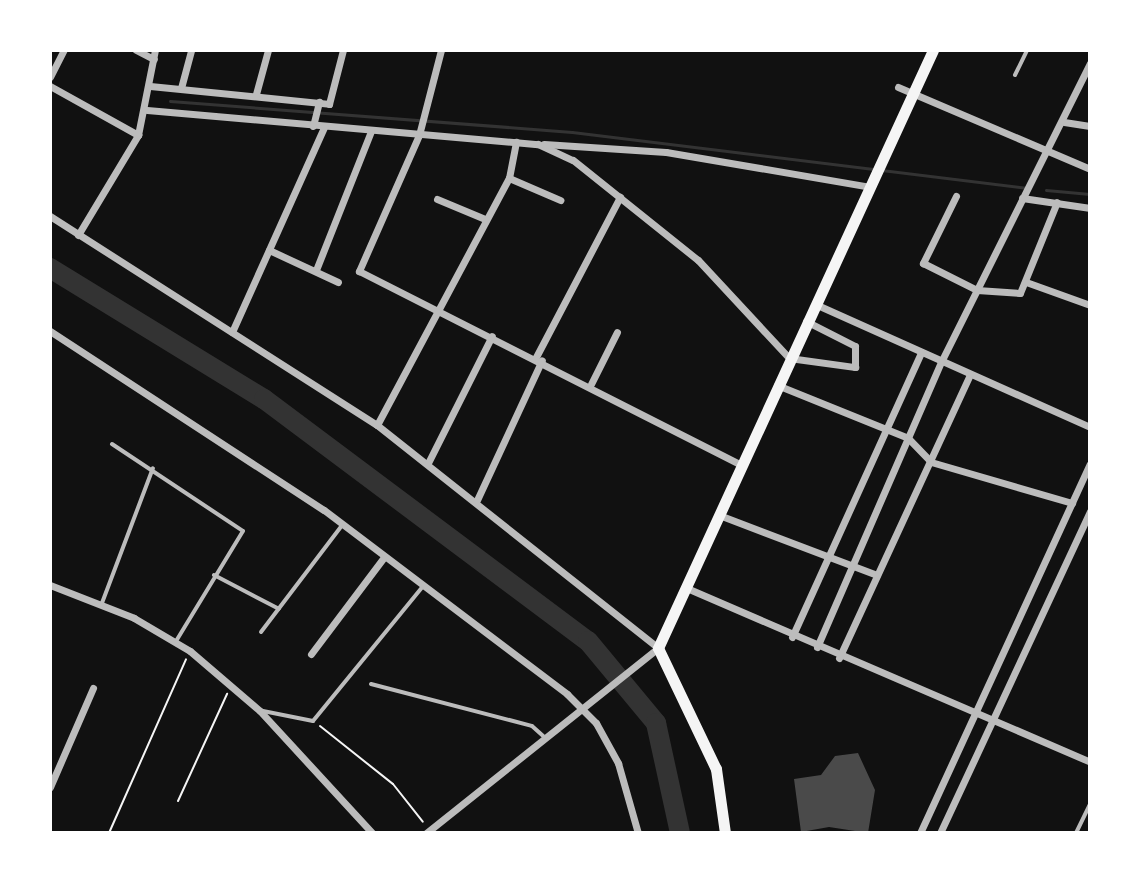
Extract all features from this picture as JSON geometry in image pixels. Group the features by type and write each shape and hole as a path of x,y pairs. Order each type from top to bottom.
{"main road":[{"path":"725,833 716,769 658,648 689,589 716,514 933,50"}],"street":[{"path":"50,77 64,50"},
{"path":"78,235 138,135 147,110 155,54 136,50"},
{"path":"181,88 191,50"},
{"path":"256,94 268,50"},
{"path":"147,110 316,114 329,104 343,50"},
{"path":"441,50 419,135 359,271 440,307 741,465"},
{"path":"817,647 941,362 1064,122 1090,63"},
{"path":"50,86 138,135"},
{"path":"150,86 256,94 316,114 324,127"},
{"path":"898,87 1090,169"},
{"path":"1064,122 1090,126"},
{"path":"324,127 666,152 875,177"},
{"path":"232,332 324,127"},
{"path":"316,270 371,131"},
{"path":"377,425 509,178 516,142"},
{"path":"538,144 573,160 698,260 789,358 815,356 849,370 860,358 855,346 806,321"},
{"path":"509,178 560,200"},
{"path":"1024,195 1090,208"},
{"path":"956,196 923,263 977,290 1020,293 1057,202"},
{"path":"477,500 539,359 620,197"},
{"path":"437,199 485,219"},
{"path":"50,216 377,425 477,500 658,648 543,736 428,831"},
{"path":"269,250 338,282"},
{"path":"1026,282 1090,305"},
{"path":"815,304 1090,427"},
{"path":"50,331 343,524 582,708 618,763 638,833"},
{"path":"591,384 617,332"},
{"path":"428,463 492,336"},
{"path":"792,637 832,555 921,352"},
{"path":"839,658 970,374"},
{"path":"777,385 908,438 931,462 1072,503"},
{"path":"920,833 1090,464"},
{"path":"940,833 1090,511"},
{"path":"716,514 832,555 877,575"},
{"path":"311,654 384,557"},
{"path":"50,585 102,603 190,651 260,711 372,833"},
{"path":"689,589 839,658 1090,762"},
{"path":"50,787 93,688"}],"lane":[{"path":"1015,75 1027,50"},
{"path":"112,444 153,468 243,531 176,641"},
{"path":"102,603 153,468"},
{"path":"261,632 343,524"},
{"path":"214,575 279,609"},
{"path":"260,711 313,721 423,586"},
{"path":"371,684 532,726 543,736"},
{"path":"1076,833 1090,804"}],"path":[{"path":"109,833 190,651"},
{"path":"178,801 231,685"},
{"path":"313,721 393,784 428,831"}],"building":[{"path":"858,753 875,790 868,833 829,827 801,832 794,779 821,775 835,756"}],"waterway":[{"path":"170,101 572,132 1026,188"},
{"path":"1046,190 1090,194"},
{"path":"50,268 264,399 588,641 656,723 680,833"}]}
